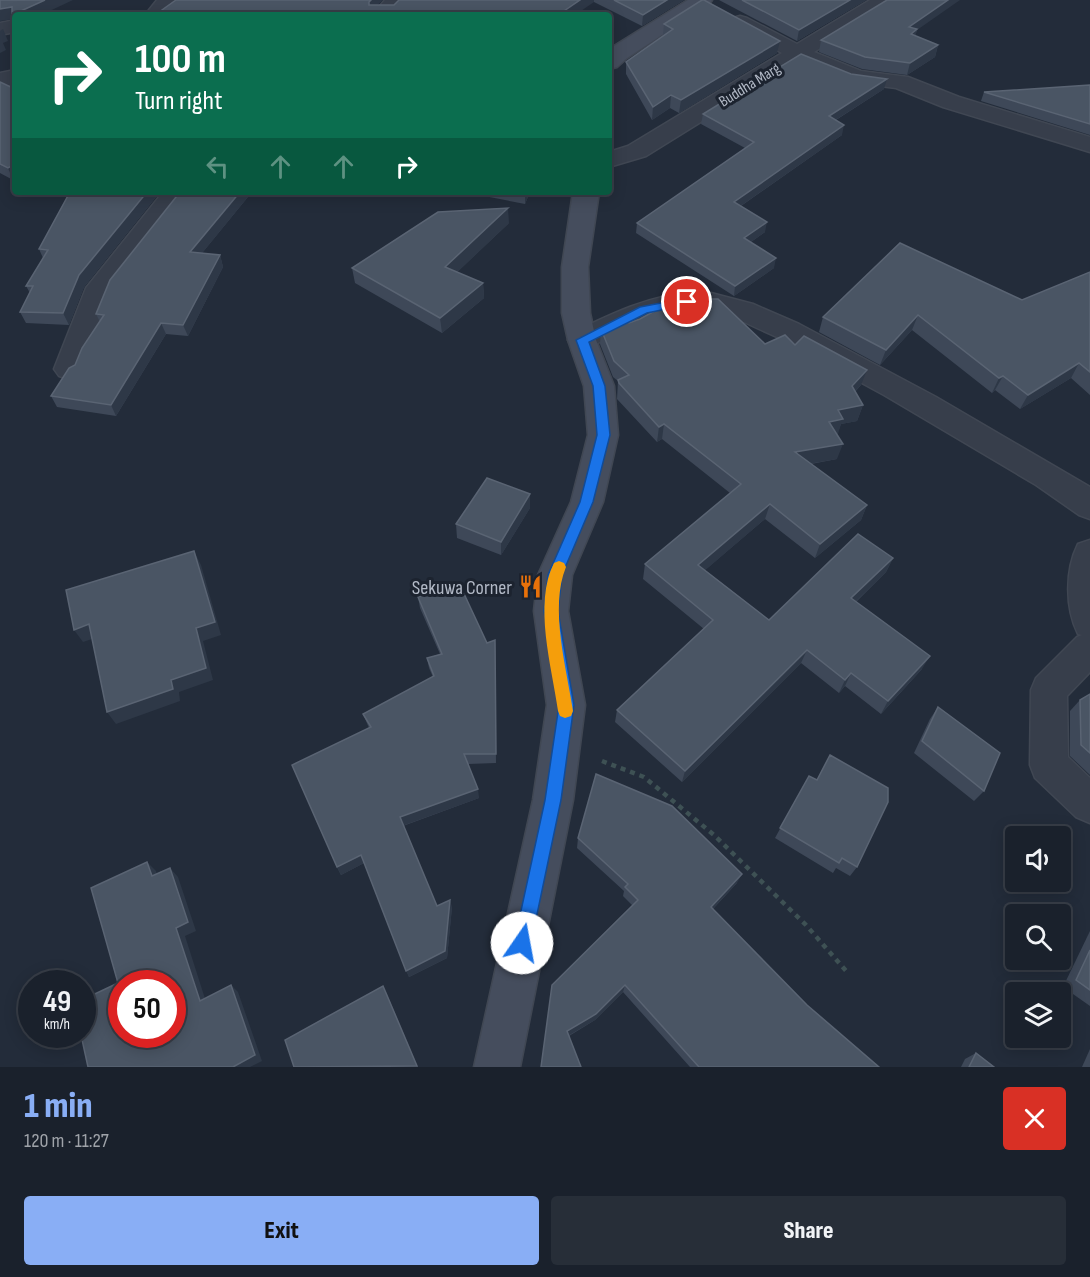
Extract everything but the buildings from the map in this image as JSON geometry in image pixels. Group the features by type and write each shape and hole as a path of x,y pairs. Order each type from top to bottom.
{"main road":[{"path":"612,59 701,1"},
{"path":"497,1067 553,800 566,705 551,611 555,575 586,502 603,435 599,386 582,340 576,313 575,267 586,195"}],"street":[{"path":"158,12 168,0"},
{"path":"385,12 397,0"},
{"name":"Buddha Marg","path":"612,159 637,152 884,0"},
{"path":"701,1 798,53 857,77 900,82 951,102 1090,145"},
{"path":"69,369 100,288 174,195"},
{"path":"582,340 644,310 687,302 711,302 734,308 781,327 900,390 1068,489 1090,506"},
{"path":"1090,554 1085,594 1090,623"},
{"path":"1090,648 1049,690 1049,765 1090,804"}],"path":[{"path":"560,753 609,762 644,777 714,835 806,925 847,972"}],"slow traffic":[{"path":"559,567 555,575 551,611 556,654 566,705 565,711"}],"place":[{"name":"Sekuwa Corner","path":"530,587"}],"route":[{"path":"522,943 553,800 566,705 556,654 551,611 555,575 586,502 603,435 599,386 582,340 644,310 687,302"}]}
